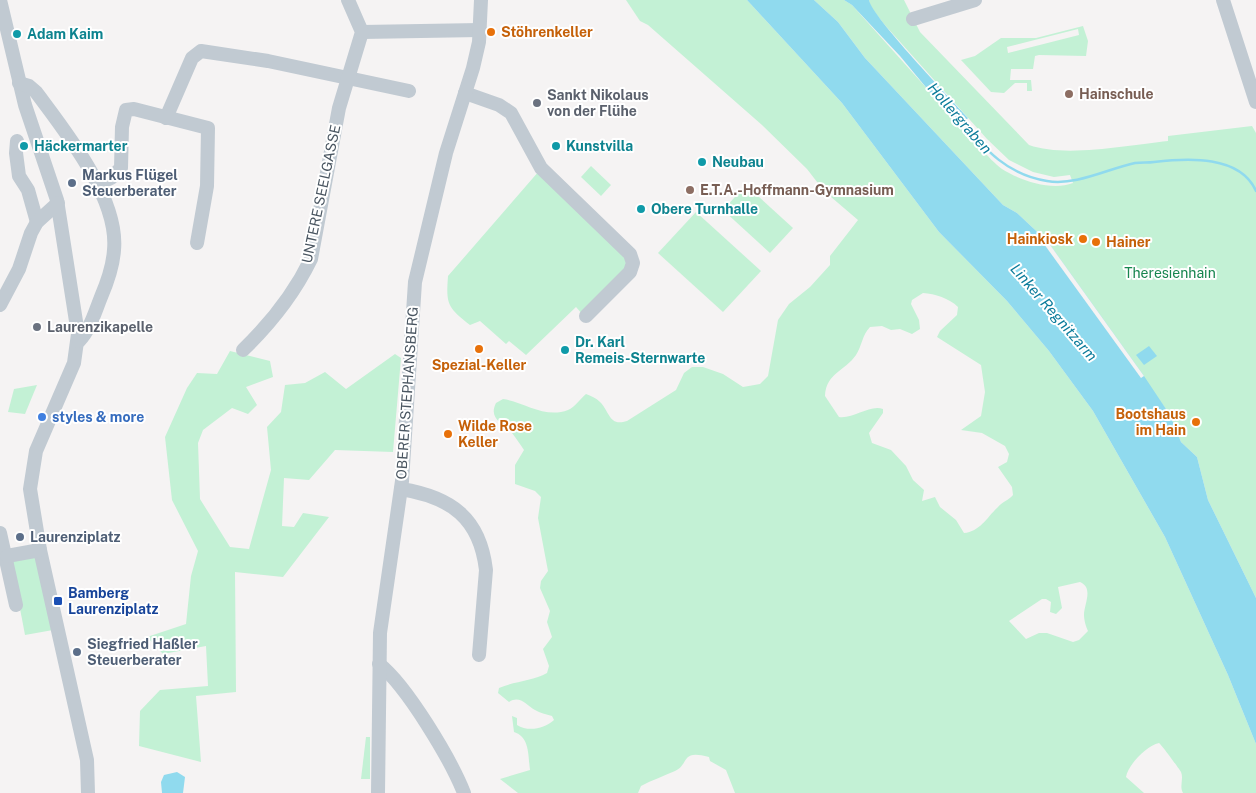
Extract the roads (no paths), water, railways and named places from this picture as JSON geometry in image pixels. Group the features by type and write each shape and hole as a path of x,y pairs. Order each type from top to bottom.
{"street":[{"path":"0,0 19,84 50,173 58,203 78,341"},
{"path":"348,0 362,32 480,30"},
{"name":"OBERER STEPHANSBERG","path":"378,793 379,664 384,605 401,489 415,282 446,153 473,68 480,30 480,0"},
{"path":"913,19 975,0"},
{"path":"1223,0 1256,102"},
{"name":"UNTERE SEELGASSE","path":"243,350 266,327 291,295 310,259 327,167 348,78 362,32"},
{"path":"166,118 192,58 201,52 268,61 409,91"},
{"path":"19,84 29,86 36,92 98,184 112,229 114,250 103,292 91,322 78,341 71,371 36,451 31,477 32,502 40,550 87,760 88,793"},
{"path":"465,93 498,105 511,113 541,168 630,254 633,263 630,272 586,316"},
{"path":"98,184 110,178 121,168 122,127 126,110 134,109 208,128 210,132 208,186 197,243"},
{"path":"17,141 16,153 19,176 28,190 37,222"},
{"path":"0,305 11,286 30,233 37,222 58,203"},
{"path":"401,489 437,497 450,505 468,522 476,534 484,557 486,570 478,655"},
{"path":"0,534 7,556 16,605"},
{"path":"7,556 40,550"},
{"path":"379,664 391,676 430,729 444,752 464,793"}],"water":[{"name":"Linker Regnitzarm","path":"747,0 814,0 838,22 865,58 1003,205 1017,213 1048,242 1144,376 1170,415 1181,442 1197,457 1208,500 1256,598 1256,744 1228,675 1165,537 1093,411 1049,351 1007,301 939,232 842,103"},
{"path":"844,0 869,0 873,9 897,40 968,118 959,127 900,56 852,5"},
{"path":"1149,346 1157,356 1144,365 1136,355"},
{"path":"177,772 185,777 183,793 162,793 161,782 164,775"}],"waterway":[{"name":"Hollergraben","path":"962,121 979,142 998,160 1033,178 1058,182 1069,181 1135,163 1197,160 1226,165 1238,171 1248,179 1256,191"}],"place":[{"name":"Stöhrenkeller","path":"491,32"},
{"name":"Adam Kaim","path":"17,34"},
{"name":"Hainschule","path":"1069,94"},
{"name":"Sankt Nikolaus von der Flühe","path":"537,103"},
{"name":"Häckermarter","path":"24,146"},
{"name":"Kunstvilla","path":"556,146"},
{"name":"Neubau","path":"702,162"},
{"name":"Markus Flügel Steuerberater","path":"72,183"},
{"name":"E.T.A.-Hoffmann-Gymnasium","path":"690,190"},
{"name":"Obere Turnhalle","path":"641,209"},
{"name":"Hainkiosk","path":"1083,239"},
{"name":"Hainer","path":"1096,242"},
{"name":"Laurenzikapelle","path":"37,327"},
{"name":"Spezial-Keller","path":"479,349"},
{"name":"Dr. Karl Remeis-Sternwarte","path":"565,350"},
{"name":"styles & more","path":"42,417"},
{"name":"Bootshaus im Hain","path":"1196,422"},
{"name":"Wilde Rose Keller","path":"448,434"},
{"name":"Laurenziplatz","path":"20,537"},
{"name":"Bamberg Laurenziplatz","path":"58,601"},
{"name":"Siegfried Haßler Steuerberater","path":"77,652"}],"park label":[{"name":"Theresienhain","path":"1170,273"}]}
